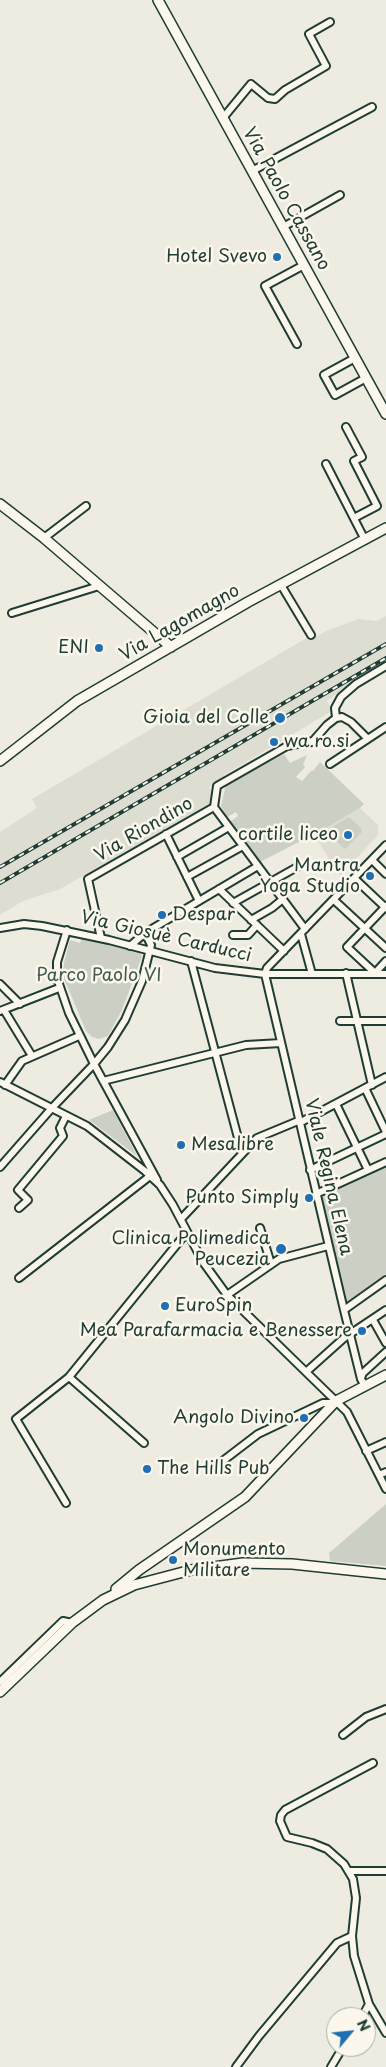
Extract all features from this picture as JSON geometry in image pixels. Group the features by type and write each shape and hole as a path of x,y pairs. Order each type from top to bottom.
{"main road":[{"name":"Via Paolo Cassano","path":"158,0 386,414"},
{"path":"0,504 44,538 171,647"},
{"name":"Via Lagomagno","path":"0,761 64,710 171,647 386,528"},
{"path":"0,1692 72,1623 139,1570 245,1497 335,1402 363,1382 386,1375"},
{"path":"103,1600 134,1585 192,1570 227,1564 261,1562 386,1574"}],"street":[{"path":"223,118 251,84 268,98 275,99 285,90 326,66 309,34 330,22"},
{"path":"252,171 372,107"},
{"path":"283,227 340,195"},
{"path":"297,344 265,286 304,265"},
{"path":"355,358 324,375 335,395 366,378"},
{"path":"346,427 362,457 354,461 377,506 354,518"},
{"path":"326,464 365,540"},
{"path":"44,538 86,506"},
{"path":"281,585 311,635"},
{"path":"12,613 99,586"},
{"path":"336,718 336,708 340,697 356,684 386,666"},
{"path":"312,974 303,931 270,882 214,807 217,786 287,746 313,741 336,718 342,717 351,722 368,739"},
{"path":"330,764 386,727"},
{"name":"Via Riondino","path":"101,938 88,879 214,807"},
{"path":"177,857 229,827"},
{"path":"166,834 199,901"},
{"path":"265,974 267,968 386,845"},
{"path":"187,877 243,846"},
{"path":"372,860 386,874"},
{"path":"130,946 145,933 258,866"},
{"path":"233,903 299,866"},
{"path":"354,878 386,907 347,948 374,973 386,961"},
{"path":"220,889 284,951"},
{"path":"251,920 272,908 282,899"},
{"path":"334,900 386,948"},
{"name":"Via Giosuè Carducci","path":"0,928 24,924 67,930 215,968 265,974 386,974"},
{"path":"233,935 248,935 257,925"},
{"path":"67,930 57,962 59,988 79,1036 203,1262 227,1296 347,1412 386,1489"},
{"path":"0,1167 108,1047 129,1012 142,981 151,944 145,933"},
{"path":"191,961 242,1153"},
{"path":"346,973 372,1085"},
{"name":"Viale Regina Elena","path":"265,974 328,1246 363,1382"},
{"path":"0,984 20,1004"},
{"path":"32,1056 2,1011 59,988"},
{"path":"340,1022 386,1021"},
{"path":"79,1036 22,1061 3,1083 87,1126 160,1185"},
{"path":"103,1081 246,1045 281,1043"},
{"path":"181,1219 242,1153 261,1136 298,1121 303,1121 386,1077"},
{"path":"310,1170 386,1133 365,1088"},
{"path":"336,1104 368,1170"},
{"path":"19,1208 28,1200 18,1190 63,1136 60,1128 66,1116"},
{"path":"316,1194 386,1162"},
{"path":"19,1278 150,1176"},
{"path":"260,1228 271,1264"},
{"path":"66,1503 16,1418 69,1377 187,1232"},
{"path":"227,1296 279,1259 328,1246"},
{"path":"344,1310 386,1280"},
{"path":"306,1372 350,1335 386,1310"},
{"path":"373,1320 386,1343"},
{"path":"363,1382 363,1373 386,1352"},
{"path":"69,1377 144,1443"},
{"path":"224,1460 258,1434 323,1403 335,1402"},
{"path":"366,1451 386,1442"},
{"path":"379,1475 386,1472"},
{"path":"0,1682 62,1621 72,1623"},
{"path":"343,1735 366,1717 386,1709"},
{"path":"373,1763 286,1810 280,1818 280,1824 287,1837 327,1849 353,1879 356,1898 352,1936 354,1956 370,2004 386,2033"},
{"path":"348,1871 386,1871"},
{"path":"236,2067 259,2036 338,1944 352,1936"}],"shaded area":[{"path":"386,616 386,663 327,701 332,711 224,775 225,778 209,787 213,796 211,803 60,889 23,901 0,915 0,832 37,808 32,799 315,633 317,636 358,619 377,621"},
{"path":"360,808 378,825 378,835 340,876 314,835"}],"green space":[{"path":"284,754 290,763 307,755 303,765 305,767 296,777 302,781 320,762 364,804 326,828 260,862 230,822 238,816 236,812 227,817 221,806 226,785"},
{"name":"cortile liceo","path":"349,817 361,828 362,832 345,849 335,840 337,838 332,827"},
{"name":"Parco Paolo VI","path":"82,937 139,952 142,956 122,1010 108,1036 99,1039 92,1037 86,1031 63,976 70,940 80,943"},
{"path":"113,1110 137,1156 89,1120"},
{"path":"386,1166 386,1276 346,1305 320,1197"},
{"path":"386,1504 386,1566 330,1561 329,1553"}],"railway":[{"path":"0,867 386,644"},
{"path":"0,883 386,658"}],"place":[{"name":"Hotel Svevo","path":"277,257"},
{"name":"ENI","path":"99,648"},
{"name":"Gioia del Colle","path":"280,718"},
{"name":"wa.ro.si","path":"274,742"},
{"name":"cortile liceo","path":"348,835"},
{"name":"Mantra Yoga Studio","path":"370,876"},
{"name":"Despar","path":"162,915"},
{"name":"Mesalibre","path":"181,1145"},
{"name":"Punto Simply","path":"309,1198"},
{"name":"Clinica Polimedica Peucezia","path":"281,1249"},
{"name":"EuroSpin","path":"165,1306"},
{"name":"Mea Parafarmacia e Benessere","path":"362,1331"},
{"name":"Angolo Divino","path":"304,1418"},
{"name":"The Hills Pub","path":"147,1469"},
{"name":"Monumento Militare","path":"173,1560"}]}
